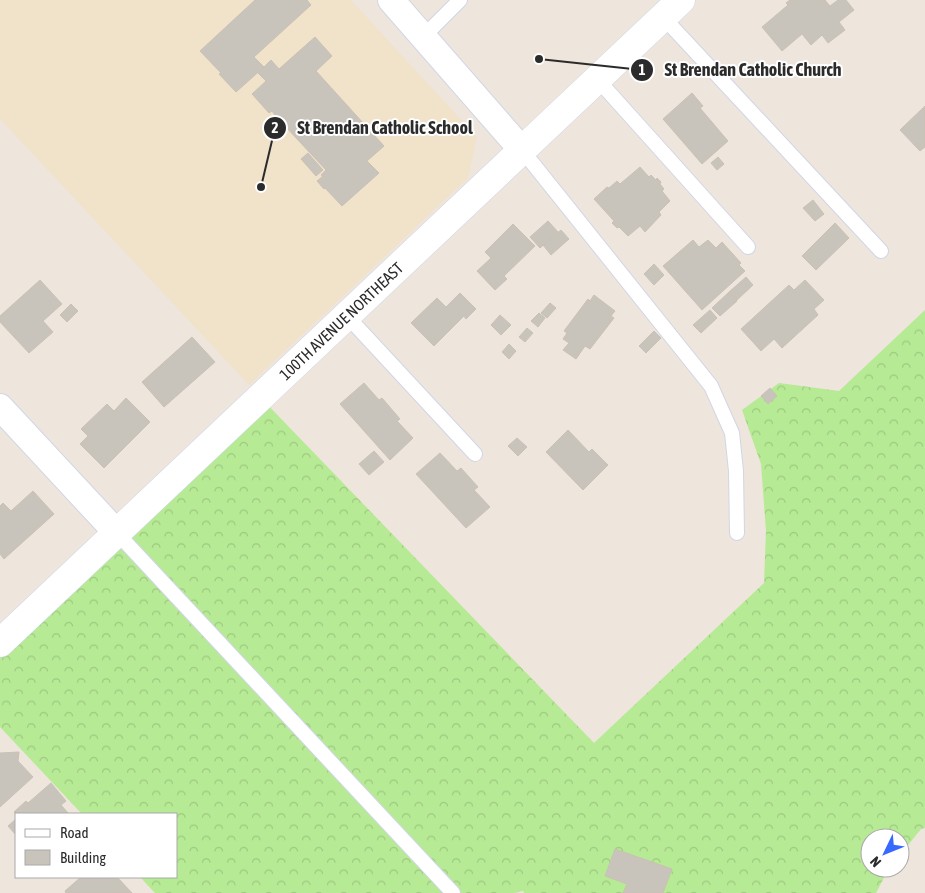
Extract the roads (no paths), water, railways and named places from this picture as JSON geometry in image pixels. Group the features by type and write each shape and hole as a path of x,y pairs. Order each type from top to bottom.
{"street":[{"path":"391,0 522,150"},
{"name":"100TH AVENUE NORTHEAST","path":"0,643 598,80 672,8"},
{"path":"0,407 117,533"}],"lane":[{"path":"424,36 460,0"},
{"path":"672,8 881,251"},
{"path":"598,80 748,246"},
{"path":"522,150 711,386 732,433 736,471 737,534"},
{"path":"347,316 475,454"},
{"path":"117,533 453,893"}],"place":[{"name":"St Brendan Catholic Church","path":"539,59"},
{"name":"St Brendan Catholic School","path":"261,187"}]}
